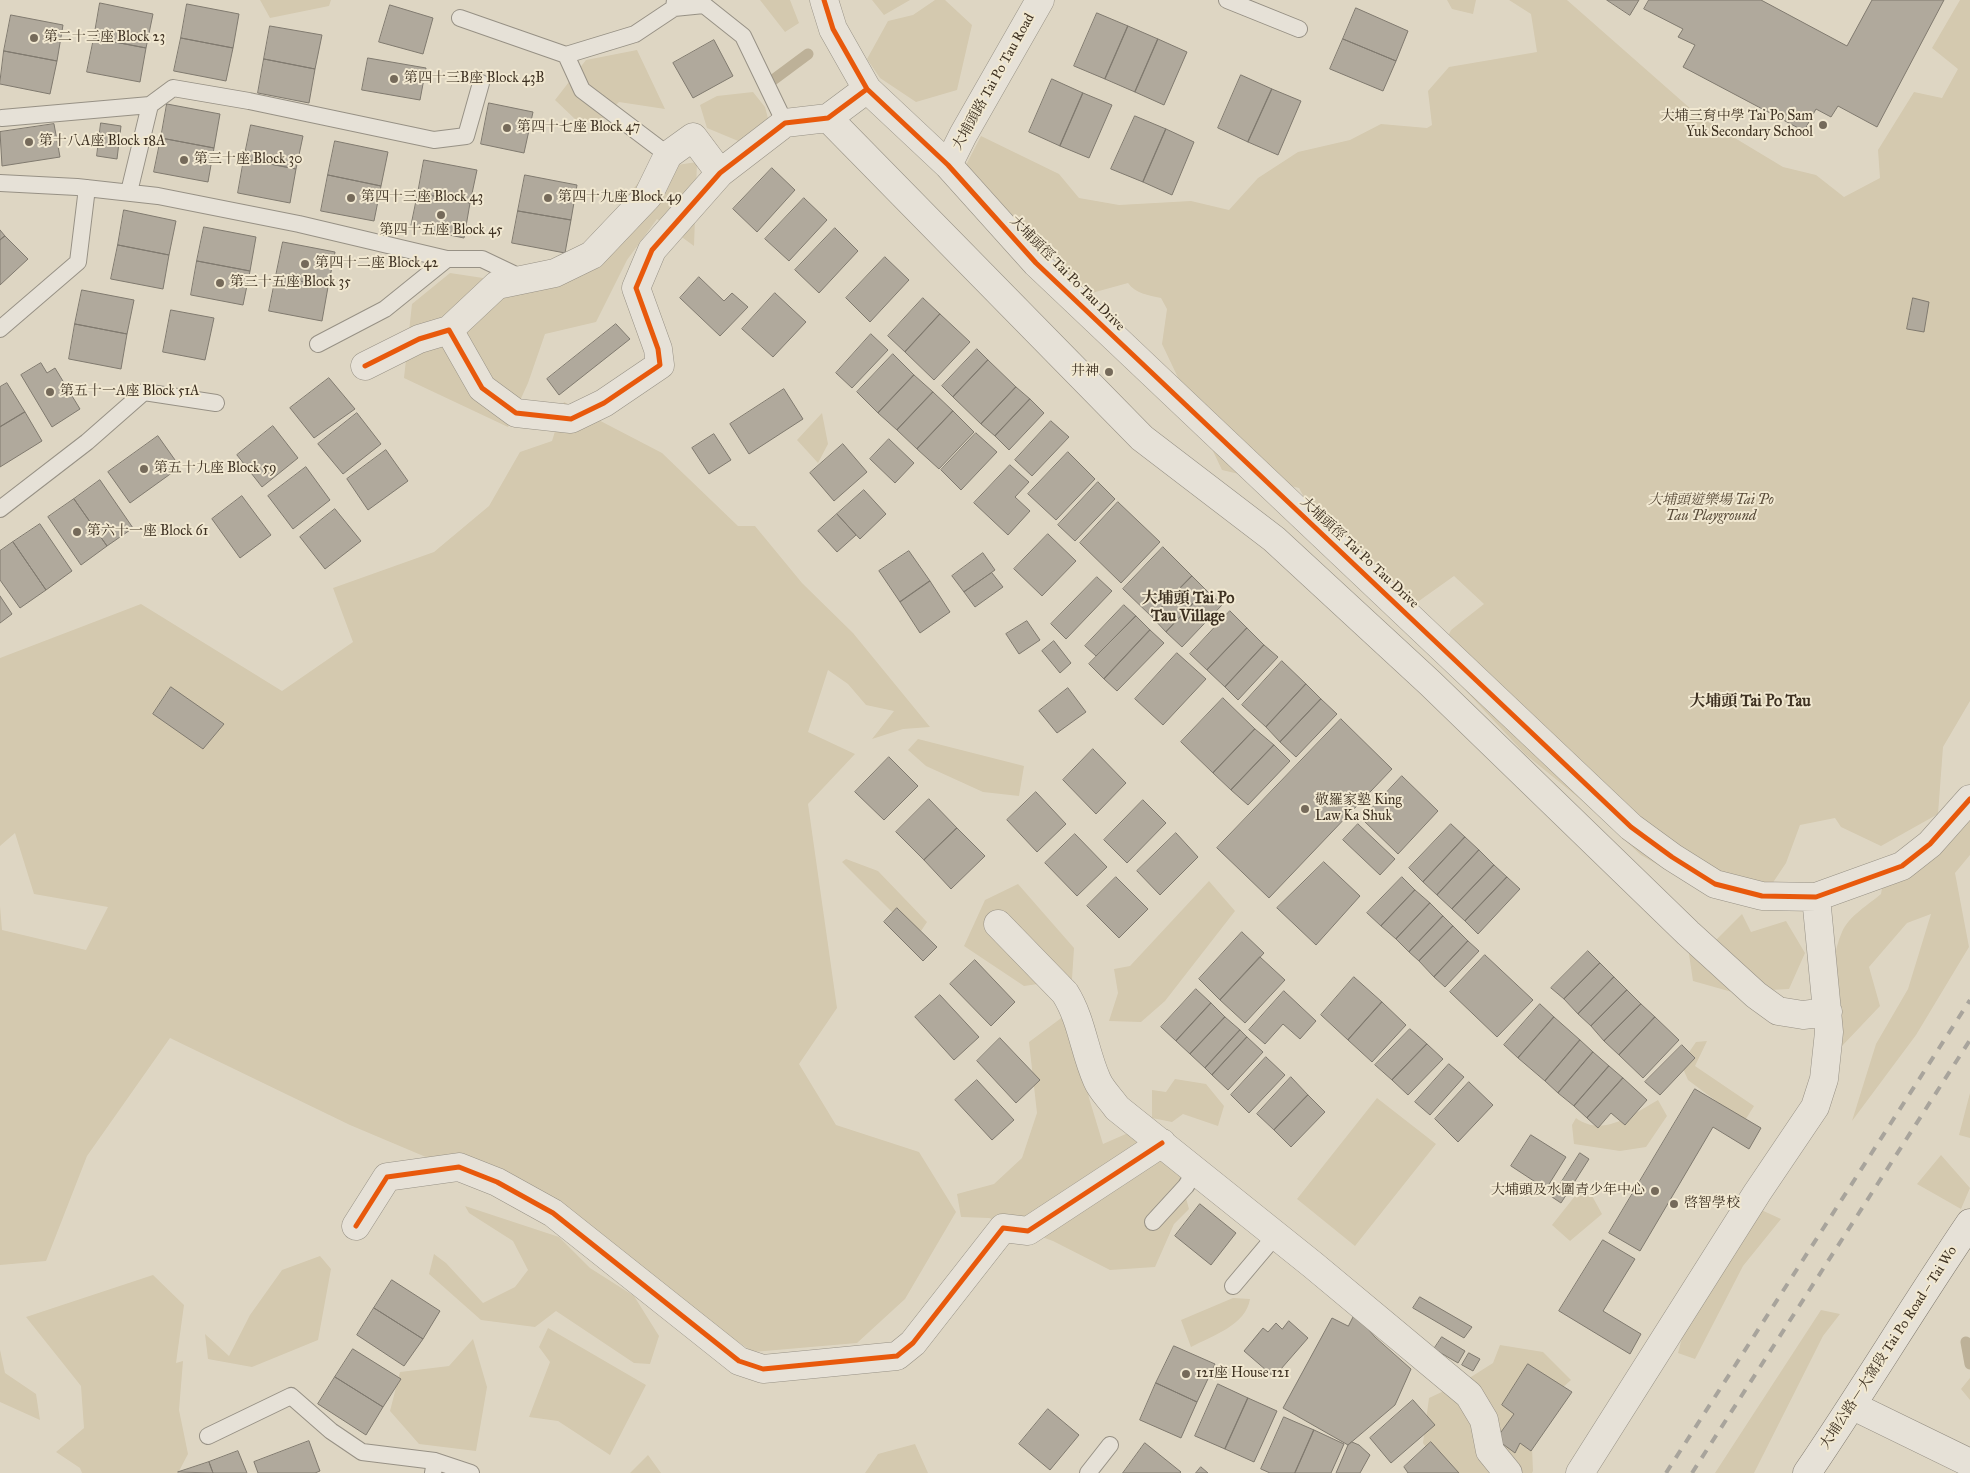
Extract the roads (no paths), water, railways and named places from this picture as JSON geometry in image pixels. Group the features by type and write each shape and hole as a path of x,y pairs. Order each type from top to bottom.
{"street":[{"name":"大埔頭徑 Tai Po Tau Drive","path":"824,0 833,29 867,90 948,165 1036,263 1631,826 1672,857 1715,884 1762,896 1816,897 1902,866 1930,844 1970,799"},
{"name":"大埔頭路 Tai Po Tau Road","path":"948,165 962,134 1040,0"},
{"path":"449,330 482,388 516,413 571,419 604,403 660,365 658,349 636,288 652,250 720,173 785,123 828,118 867,90"},
{"path":"828,118 1142,438 1274,539 1430,683 1688,932 1756,995 1778,1011 1803,1014 1828,1012"},
{"path":"365,366 419,339 449,330 497,285 555,273 592,255 648,196 668,155 693,137 720,173"},
{"path":"1580,1473 1747,1209 1815,1107 1824,1079 1828,1012 1816,897"},
{"path":"998,924 1065,993 1073,1006 1082,1030 1097,1081 1117,1108 1276,1235 1469,1395 1484,1420 1490,1451 1508,1473"},
{"path":"356,1226 388,1177 460,1167 497,1182 553,1213 739,1361 762,1369 897,1356 913,1344 1003,1228 1028,1231 1162,1144"},
{"name":"大埔公路－大窩段 Tai Po Road – Tai Wo","path":"1807,1473 1853,1406 1912,1309 1970,1223"},
{"path":"1853,1406 1970,1463"}],"lane":[{"path":"1227,0 1299,29"},
{"path":"460,18 566,55 636,34 675,4 704,5 743,36 785,123"},
{"path":"566,55 582,90 668,155"},
{"path":"2,118 150,105 173,88 249,101 434,140 466,136 481,82"},
{"path":"129,192 150,105"},
{"path":"0,183 87,188 158,196 299,224 447,259 482,259 524,279"},
{"path":"0,329 78,262 87,188"},
{"path":"318,344 385,310 447,259"},
{"path":"0,509 87,442 144,392 216,403"},
{"path":"1153,1222 1186,1186 1195,1170"},
{"path":"1233,1286 1276,1235"},
{"path":"208,1436 290,1396 331,1432 362,1452 471,1473"},
{"path":"1088,1473 1110,1445"}],"waterway":[{"path":"773,80 808,54"},
{"path":"1966,1342 1970,1364"}],"railway":[{"path":"1666,1473 1970,1000"},
{"path":"1692,1473 1970,1040"}],"place":[{"name":"第二十三座 Block 23","path":"34,38"},
{"name":"第四十三B座 Block 43B","path":"394,79"},
{"name":"大埔三育中學 Tai Po Sam Yuk Secondary School","path":"1823,125"},
{"name":"第四十七座 Block 47","path":"507,128"},
{"name":"第十八A座 Block 18A","path":"29,142"},
{"name":"第三十座 Block 30","path":"184,160"},
{"name":"第四十三座 Block 43","path":"351,198"},
{"name":"第四十九座 Block 49","path":"548,198"},
{"name":"第四十五座 Block 45","path":"441,215"},
{"name":"第四十二座 Block 42","path":"305,264"},
{"name":"第三十五座 Block 35","path":"220,283"},
{"name":"井神","path":"1109,372"},
{"name":"第五十一A座 Block 51A","path":"50,392"},
{"name":"第五十九座 Block 59","path":"144,469"},
{"name":"第六十一座 Block 61","path":"77,532"},
{"name":"敬羅家塾 King Law Ka Shuk","path":"1305,809"},
{"name":"大埔頭及水圍青少年中心","path":"1655,1191"},
{"name":"啓智學校","path":"1674,1204"},
{"name":"121座 House 121","path":"1186,1374"}],"district":[{"name":"大埔頭 Tai Po Tau Village","path":"1188,608"},
{"name":"大埔頭 Tai Po Tau","path":"1750,702"}],"park label":[{"name":"大埔頭遊樂場 Tai Po Tau Playground","path":"1711,510"}]}
